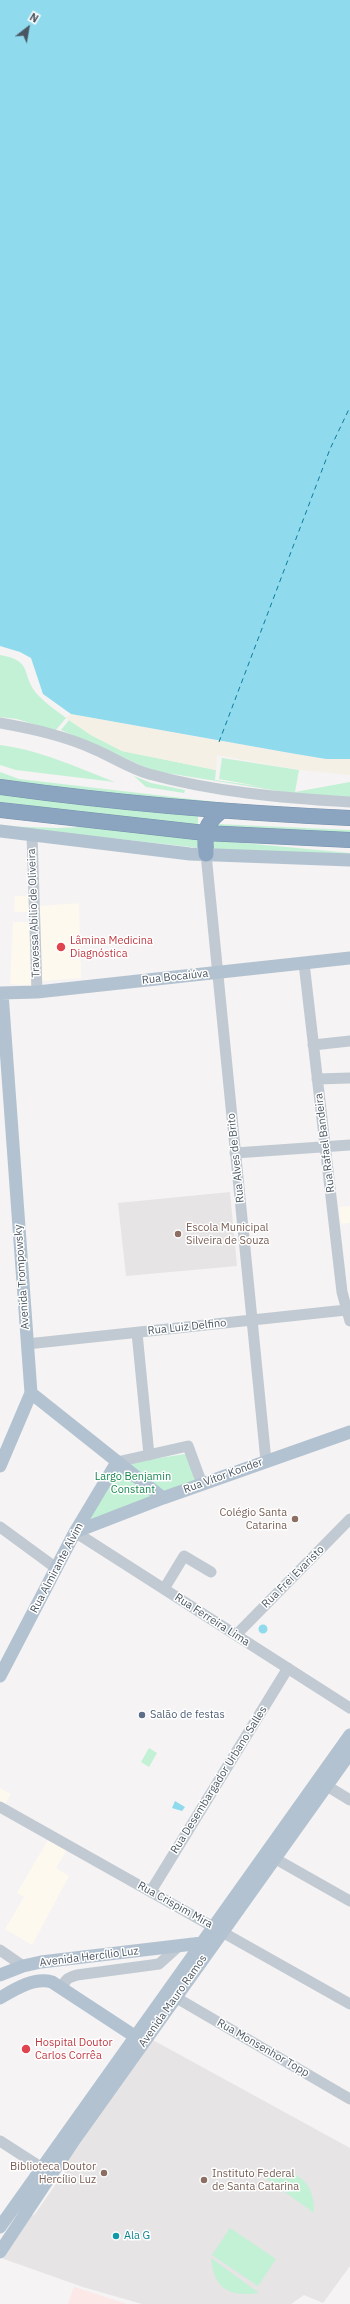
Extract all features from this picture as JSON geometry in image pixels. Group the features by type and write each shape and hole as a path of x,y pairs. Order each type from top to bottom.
{"highway":[{"path":"0,787 220,812 350,818"},
{"path":"0,810 36,816 205,832 350,840"},
{"path":"206,854 205,832 208,823 220,812"},
{"path":"0,818 36,816"}],"main road":[{"path":"0,830 206,854 350,860"},
{"name":"Rua Bocaiúva","path":"1,993 37,992 350,958"},
{"name":"Avenida Trompowsky","path":"1,993 31,1392"},
{"path":"0,1466 31,1392 163,1498"},
{"name":"Rua Vitor Konder","path":"75,1532 163,1498 350,1432"},
{"name":"Rua Almirante Alvim","path":"1,1672 75,1532 117,1462"},
{"path":"148,1504 151,1496 150,1488"},
{"name":"Avenida Mauro Ramos","path":"218,1929 350,1735"},
{"name":"Avenida Mauro Ramos","path":"0,2227 47,2171 204,1948 274,1858 350,1753"},
{"name":"Avenida Hercílio Luz","path":"0,1975 23,1966 61,1960 179,1946 204,1948"},
{"name":"Avenida Mauro Ramos","path":"140,2039 175,1997 204,1948"},
{"path":"52,1982 54,1970 61,1960"},
{"path":"23,1966 31,1972 36,1981 43,1979 52,1982 140,2039"},
{"name":"Avenida Hercílio Luz","path":"0,1998 36,1981"},
{"name":"Avenida Mauro Ramos","path":"0,2252 47,2171"}],"street":[{"path":"0,723 58,736 96,750 147,774 190,784 308,800 350,802"},
{"name":"Travessa Abílio de Oliveira","path":"32,834 37,992"},
{"name":"Rua Alves de Brito","path":"206,854 266,1461"},
{"name":"Rua Rafael Bandeira","path":"304,963 342,1292 350,1321"},
{"path":"313,1045 350,1041"},
{"path":"317,1079 350,1078"},
{"path":"235,1153 350,1145"},
{"name":"Rua Luiz Delfino","path":"27,1344 346,1310"},
{"path":"137,1333 149,1455"},
{"path":"117,1462 188,1446 202,1484"},
{"name":"Rua Frei Evaristo","path":"236,1635 350,1520"},
{"path":"0,1527 56,1568"},
{"name":"Rua Ferreira Lima","path":"75,1532 350,1708"},
{"path":"164,1589 184,1556 211,1572"},
{"name":"Rua Desembargador Urbano Salles","path":"150,1891 288,1668"},
{"path":"327,1786 350,1800"},
{"name":"Rua Crispim Mira","path":"0,1807 350,2004"},
{"path":"274,1858 350,1901"},
{"name":"Avenida Hercílio Luz","path":"63,1989 65,1981 73,1976 159,1964 179,1946"},
{"path":"0,1950 23,1966"},
{"name":"Rua Monsenhor Topp","path":"175,1997 350,2099"},
{"path":"0,2141 47,2171"}],"shaded area":[{"path":"15,896 29,896 29,912 14,912"},
{"path":"79,903 81,978 42,981 40,906"},
{"path":"13,922 30,922 31,986 10,984"},
{"name":"Escola Municipal Silveira de Souza","path":"230,1192 237,1266 126,1276 118,1203"},
{"path":"350,1206 350,1223 341,1224 339,1207"},
{"path":"0,1788 11,1794 5,1804 0,1801"},
{"path":"48,1840 67,1850 56,1868 69,1876 32,1945 5,1929 24,1897 17,1893"},
{"name":"Instituto Federal de Santa Catarina","path":"151,2039 350,2148 350,2266 323,2303 304,2295 291,2304 142,2304 83,2287 1,2258 25,2220 35,2214 67,2168 68,2161"},
{"path":"74,2287 127,2304 68,2304"}],"green space":[{"path":"0,655 18,661 23,665 29,681 37,694 47,704 66,718 55,731 17,719 0,717"},
{"path":"69,720 91,735 122,751 216,770 215,780 263,787 219,779 222,758 299,770 295,792 350,782 350,798 297,794 154,771 61,730"},
{"path":"0,745 45,755 115,782 16,770 0,765"},
{"path":"0,772 19,779 251,806 274,812 0,782"},
{"path":"134,776 151,783 185,790 184,793 146,787"},
{"path":"0,793 198,816 198,826 0,802"},
{"path":"218,824 350,830 350,834 216,827"},
{"path":"2,826 57,828 82,827 200,838 200,848"},
{"path":"212,840 350,853 350,857 213,849"},
{"name":"Largo Benjamin Constant","path":"186,1454 195,1480 87,1523 118,1464"},
{"path":"149,1748 157,1753 149,1767 141,1762"},
{"path":"274,2171 292,2173 304,2182 312,2195 314,2213 260,2174"},
{"path":"230,2228 276,2259 258,2286 212,2255"},
{"path":"211,2258 259,2293 239,2294 225,2289 216,2277"}],"sand":[{"path":"71,714 326,759 350,759 350,775 300,770 217,755 216,770 122,751 91,735 66,718"}],"water":[{"path":"0,0 350,0 350,759 326,759 71,714 43,694 31,658 20,652 0,646"},
{"path":"263,1624 268,1629 263,1634 258,1629"},
{"path":"175,1801 185,1807 182,1811 172,1808"}],"ferry route":[{"path":"219,742 330,449 350,407"}],"place":[{"name":"Lâmina Medicina Diagnóstica","path":"61,947"},
{"name":"Escola Municipal Silveira de Souza","path":"178,1234"},
{"name":"Colégio Santa Catarina","path":"295,1519"},
{"name":"Salão de festas","path":"142,1715"},
{"name":"Hospital Doutor Carlos Corrêa","path":"26,2049"},
{"name":"Biblioteca Doutor Hercílio Luz","path":"104,2173"},
{"name":"Instituto Federal de Santa Catarina","path":"204,2180"},
{"name":"Ala G","path":"116,2236"}]}
